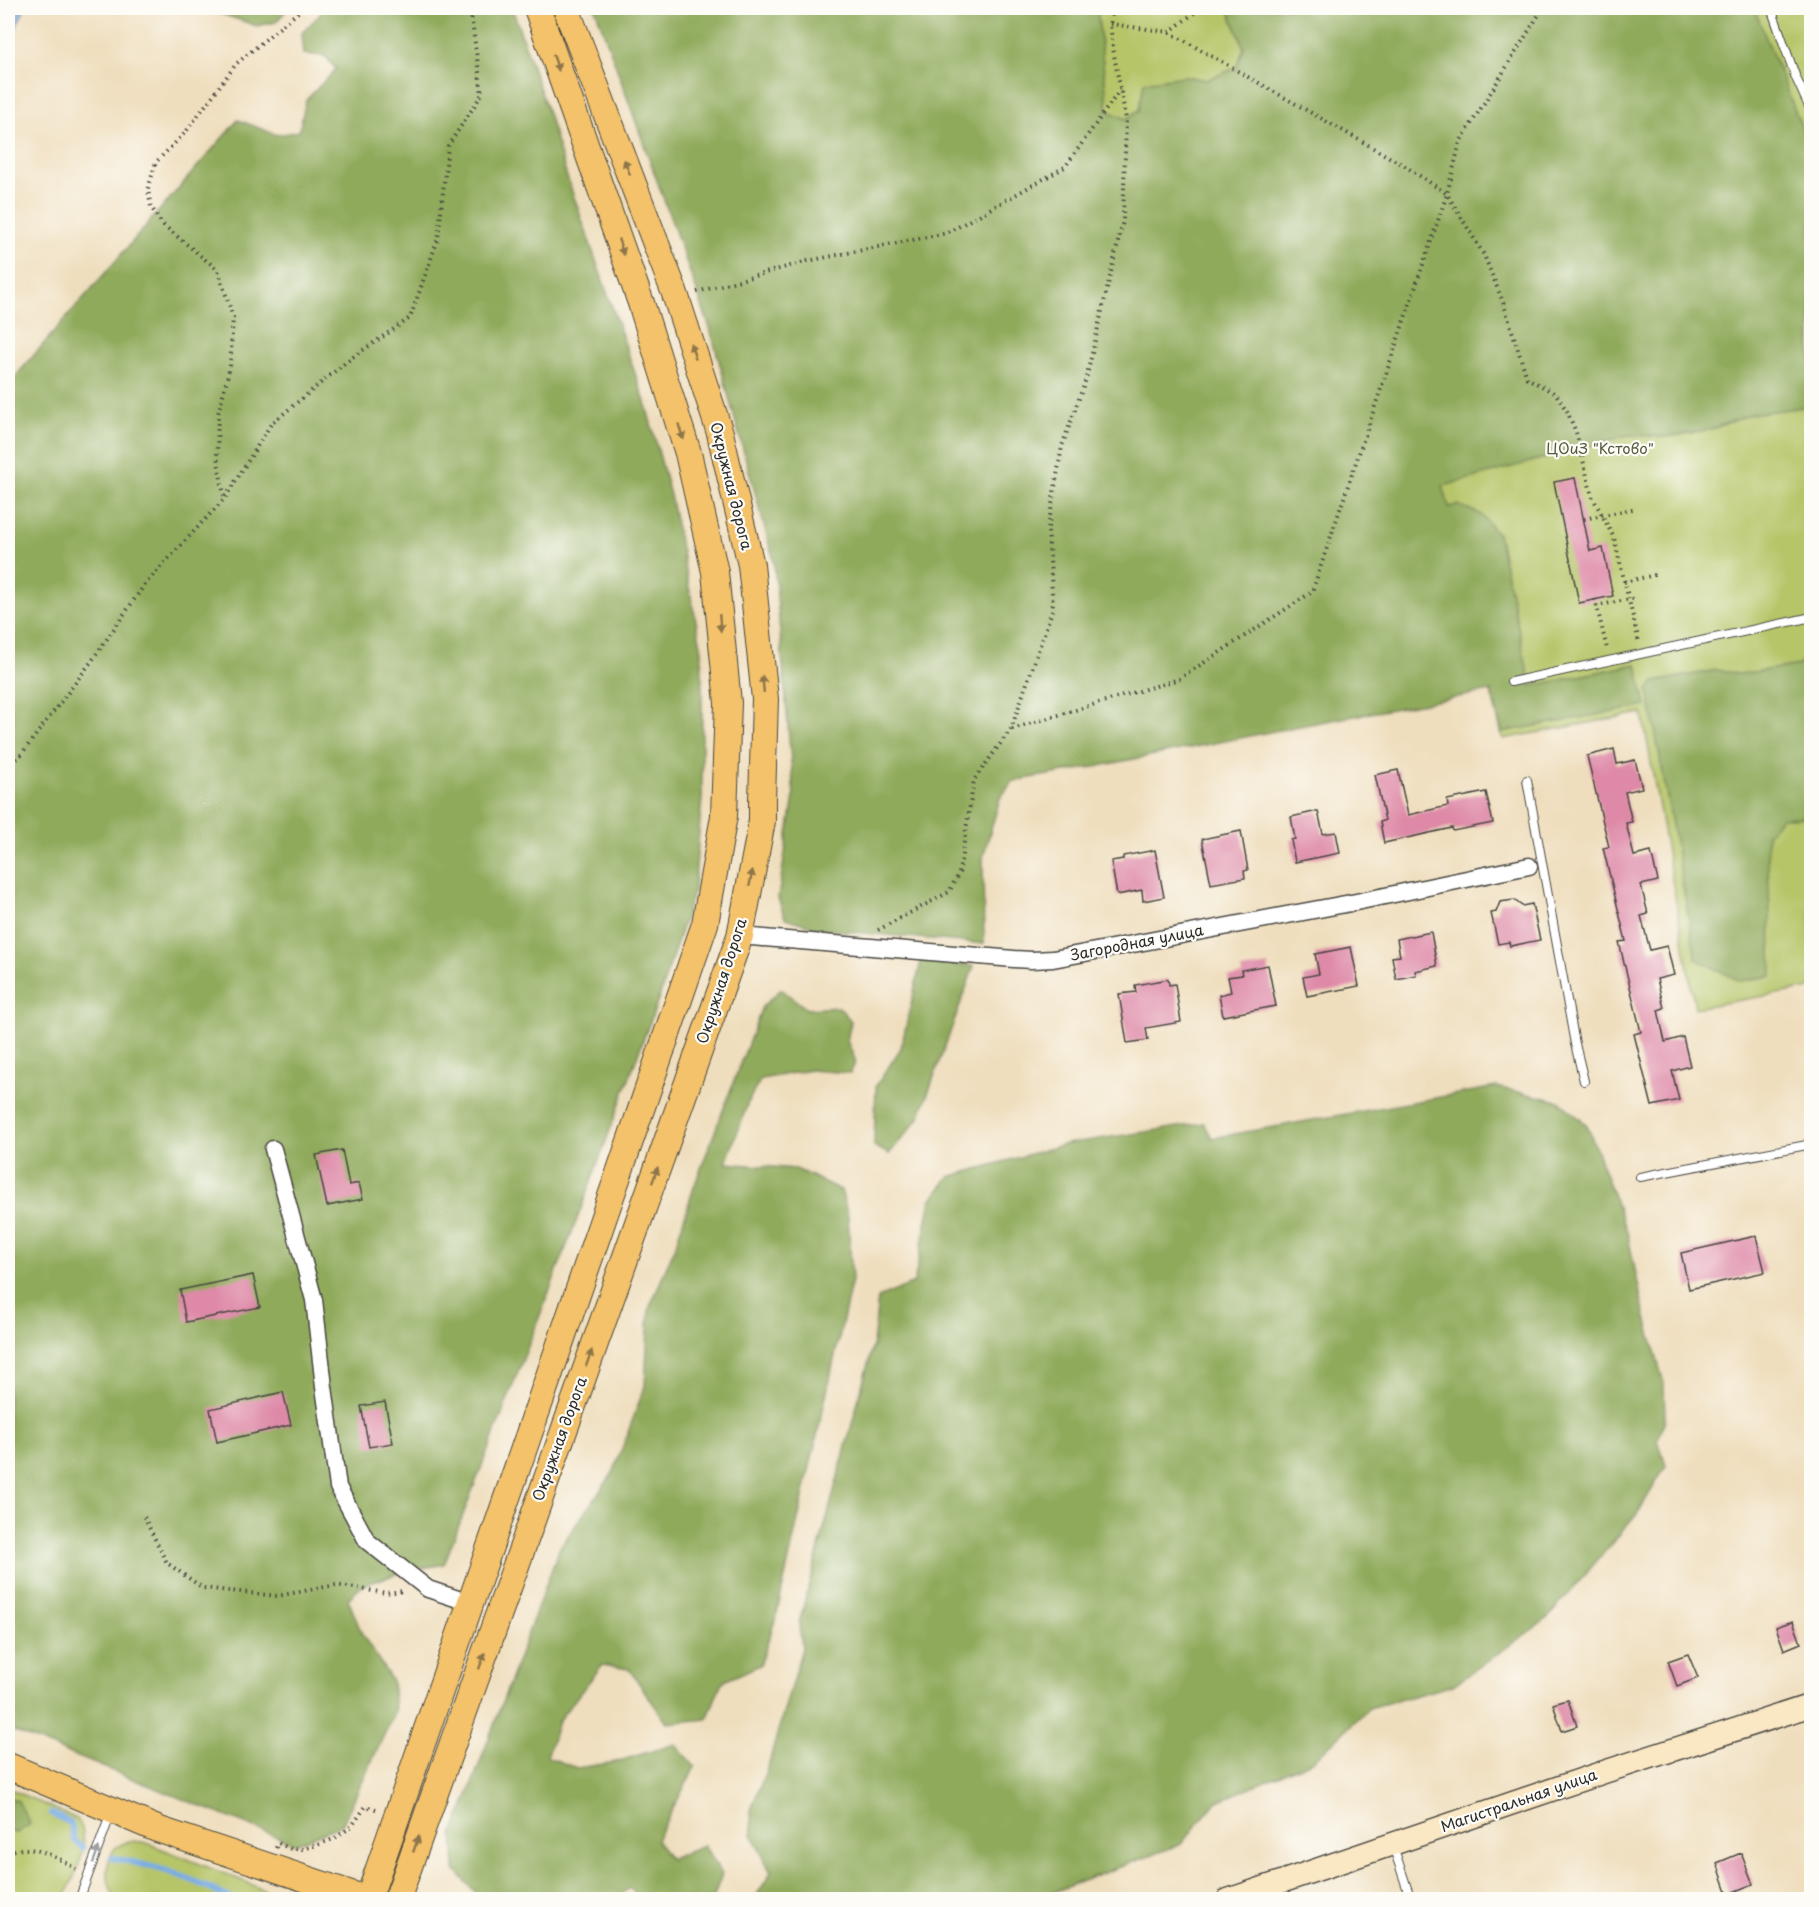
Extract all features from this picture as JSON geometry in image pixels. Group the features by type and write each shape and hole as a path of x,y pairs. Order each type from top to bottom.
{"main road":[{"name":"Окружная дорога","path":"368,1899 705,924 724,816 728,703 715,572 688,453 641,303 537,8"},
{"name":"Окружная дорога","path":"397,1899 740,936 762,821 765,699 751,565 720,434 676,298 566,8"},
{"name":"Магистральная улица","path":"1228,1899 1604,1772 1812,1705"},
{"path":"8,1766 158,1828 368,1899"}],"street":[{"name":"Загородная улица","path":"740,936 1014,959 1053,959 1536,866"},
{"path":"273,1149 314,1300 338,1487 367,1541 428,1588 470,1603"}],"lane":[{"path":"1771,8 1796,78 1812,113"},
{"path":"1511,682 1812,617"},
{"path":"1527,780 1536,866 1584,1081"},
{"path":"1640,1177 1812,1144"},
{"path":"80,1899 112,1810"},
{"path":"1392,1844 1412,1899"}],"path":[{"path":"225,498 217,456 218,414 230,367 233,317 218,270 162,224 151,207 148,189 156,162 185,133 236,64 303,8"},
{"path":"8,768 20,756 91,662 145,584 225,498 271,424 350,359 410,318 438,239 448,146 482,94 470,8"},
{"path":"848,945 949,892 959,873 974,780 1011,729 1053,608 1048,528 1062,446 1086,379 1124,221 1126,119 1110,24 1113,8"},
{"path":"1169,32 1201,8"},
{"path":"1011,729 1179,680 1312,592 1447,194 1460,142 1544,8"},
{"path":"1110,24 1169,32 1405,166 1447,194 1484,255 1503,302 1527,378 1556,394 1567,411 1576,432 1592,496 1614,538 1642,654"},
{"path":"676,298 808,261 947,233 1065,167 1120,89"},
{"path":"1584,519 1633,509"},
{"path":"1624,582 1655,575"},
{"path":"1596,606 1636,598"},
{"path":"1595,599 1610,661"},
{"path":"144,1517 167,1563 203,1588 277,1596 336,1584 386,1593 428,1588"},
{"path":"269,1866 278,1843 291,1849 305,1849 334,1839 352,1826 366,1806 396,1817"},
{"path":"8,1852 31,1850 46,1852 57,1856 76,1869"}],"green space":[{"path":"212,8 288,8 276,22 257,26 216,12"},
{"path":"326,8 512,8 567,177 646,405 670,495 702,650 702,798 694,890 661,992 579,1214 444,1564 406,1571 363,1585 348,1599 362,1634 392,1681 395,1711 342,1825 295,1844 8,1729 8,385 238,120 277,135 299,131 306,100 336,69 325,56 304,54 302,33"},
{"path":"595,8 1097,8 1108,111 1126,119 1139,111 1144,82 1184,76 1206,80 1236,68 1244,48 1229,8 1754,8 1811,151 1811,406 1751,414 1712,429 1667,437 1628,435 1443,486 1449,507 1458,505 1480,514 1498,534 1531,686 1637,664 1646,706 1502,732 1491,691 1013,781 1000,798 983,857 984,944 820,929 785,918 778,898 794,796 774,562 710,328"},
{"path":"1097,8 1229,8 1244,48 1236,68 1206,80 1184,76 1126,119 1108,111"},
{"name":"ЦОиЗ \"Кстово\"","path":"1564,8 1811,8 1811,988 1695,1008 1642,713 1503,739 1489,684 1381,440"},
{"path":"1811,648 1811,817 1781,818 1767,835 1772,976 1740,981 1696,959 1648,690 1654,682 1716,670 1739,674 1800,665 1807,650"},
{"path":"921,961 974,966 919,1118 889,1154 874,1146 876,1086 901,1048"},
{"path":"781,989 807,1009 839,1007 851,1021 847,1041 856,1062 850,1073 810,1070 761,1079 749,1100 726,1163 796,1169 841,1190 848,1216 852,1280 776,1617 760,1665 722,1682 707,1719 667,1723 629,1669 602,1665 558,1721 547,1757 577,1768 616,1762 675,1744 695,1767 656,1840 670,1859 704,1846 722,1874 713,1899 639,1899 630,1888 615,1899 482,1899 455,1870 453,1835 560,1547 613,1473 645,1386 649,1309 675,1247 694,1187 762,1007"},
{"path":"1496,1087 1559,1101 1587,1125 1627,1231 1642,1303 1664,1384 1665,1419 1658,1440 1666,1466 1637,1514 1547,1619 1453,1685 1369,1708 1314,1760 1216,1802 1181,1844 1035,1899 754,1899 771,1873 752,1834 751,1810 769,1763 802,1648 799,1623 873,1345 878,1298 914,1283 931,1200 949,1177 1066,1144 1204,1123 1212,1138"},
{"path":"8,1788 77,1819 82,1828 84,1838 81,1859 64,1899 8,1900"},
{"path":"8,1797 18,1801 30,1824 17,1833 8,1831"},
{"path":"129,1841 152,1845 283,1899 116,1899 108,1880 109,1860 116,1847"}],"water":[{"path":"8,8 25,8 8,45"}],"building":[{"path":"1575,478 1590,551 1603,548 1613,596 1579,603 1554,482"},
{"path":"1614,749 1617,764 1635,760 1642,788 1625,792 1632,822 1626,823 1634,856 1651,852 1658,881 1641,885 1648,914 1641,916 1650,950 1667,946 1674,975 1657,979 1664,1008 1658,1010 1665,1042 1683,1037 1690,1066 1672,1071 1679,1100 1652,1106 1634,1034 1641,1032 1619,942 1626,941 1603,848 1609,847 1587,756"},
{"path":"1398,770 1408,815 1448,806 1447,800 1486,792 1493,823 1453,831 1452,828 1384,843 1380,822 1385,820 1375,775"},
{"path":"1318,811 1323,834 1336,832 1340,853 1295,862 1291,840 1295,839 1291,817"},
{"path":"1241,831 1248,870 1244,871 1245,878 1211,884 1202,839"},
{"path":"1155,850 1164,897 1143,901 1142,890 1117,895 1111,861 1123,859 1123,856"},
{"path":"1514,900 1522,906 1532,904 1540,940 1510,946 1509,942 1498,944 1491,913 1496,912 1500,902"},
{"path":"1431,932 1437,966 1415,971 1416,975 1396,979 1392,957 1400,956 1397,939"},
{"path":"1351,947 1359,986 1307,996 1303,977 1319,974 1315,954"},
{"path":"1268,965 1276,1006 1223,1016 1219,995 1231,992 1228,977 1242,975 1241,970"},
{"path":"1168,979 1169,985 1175,984 1181,1022 1146,1028 1148,1040 1127,1043 1119,994 1136,992 1135,985"},
{"path":"342,1150 349,1185 359,1183 363,1199 327,1206 316,1155"},
{"path":"1756,1236 1765,1272 1689,1289 1681,1253"},
{"path":"253,1275 260,1307 186,1322 180,1290"},
{"path":"283,1392 291,1425 217,1442 210,1409"},
{"path":"385,1402 393,1443 369,1447 361,1406"},
{"path":"1793,1621 1801,1643 1784,1650 1776,1627"},
{"path":"1688,1654 1698,1678 1677,1686 1668,1661"},
{"path":"1568,1700 1577,1726 1562,1731 1553,1704"},
{"path":"1741,1853 1753,1884 1728,1894 1717,1863"}],"waterway":[{"path":"51,1813 71,1823 74,1840 83,1848"},
{"path":"112,1858 172,1873 235,1900"}]}
